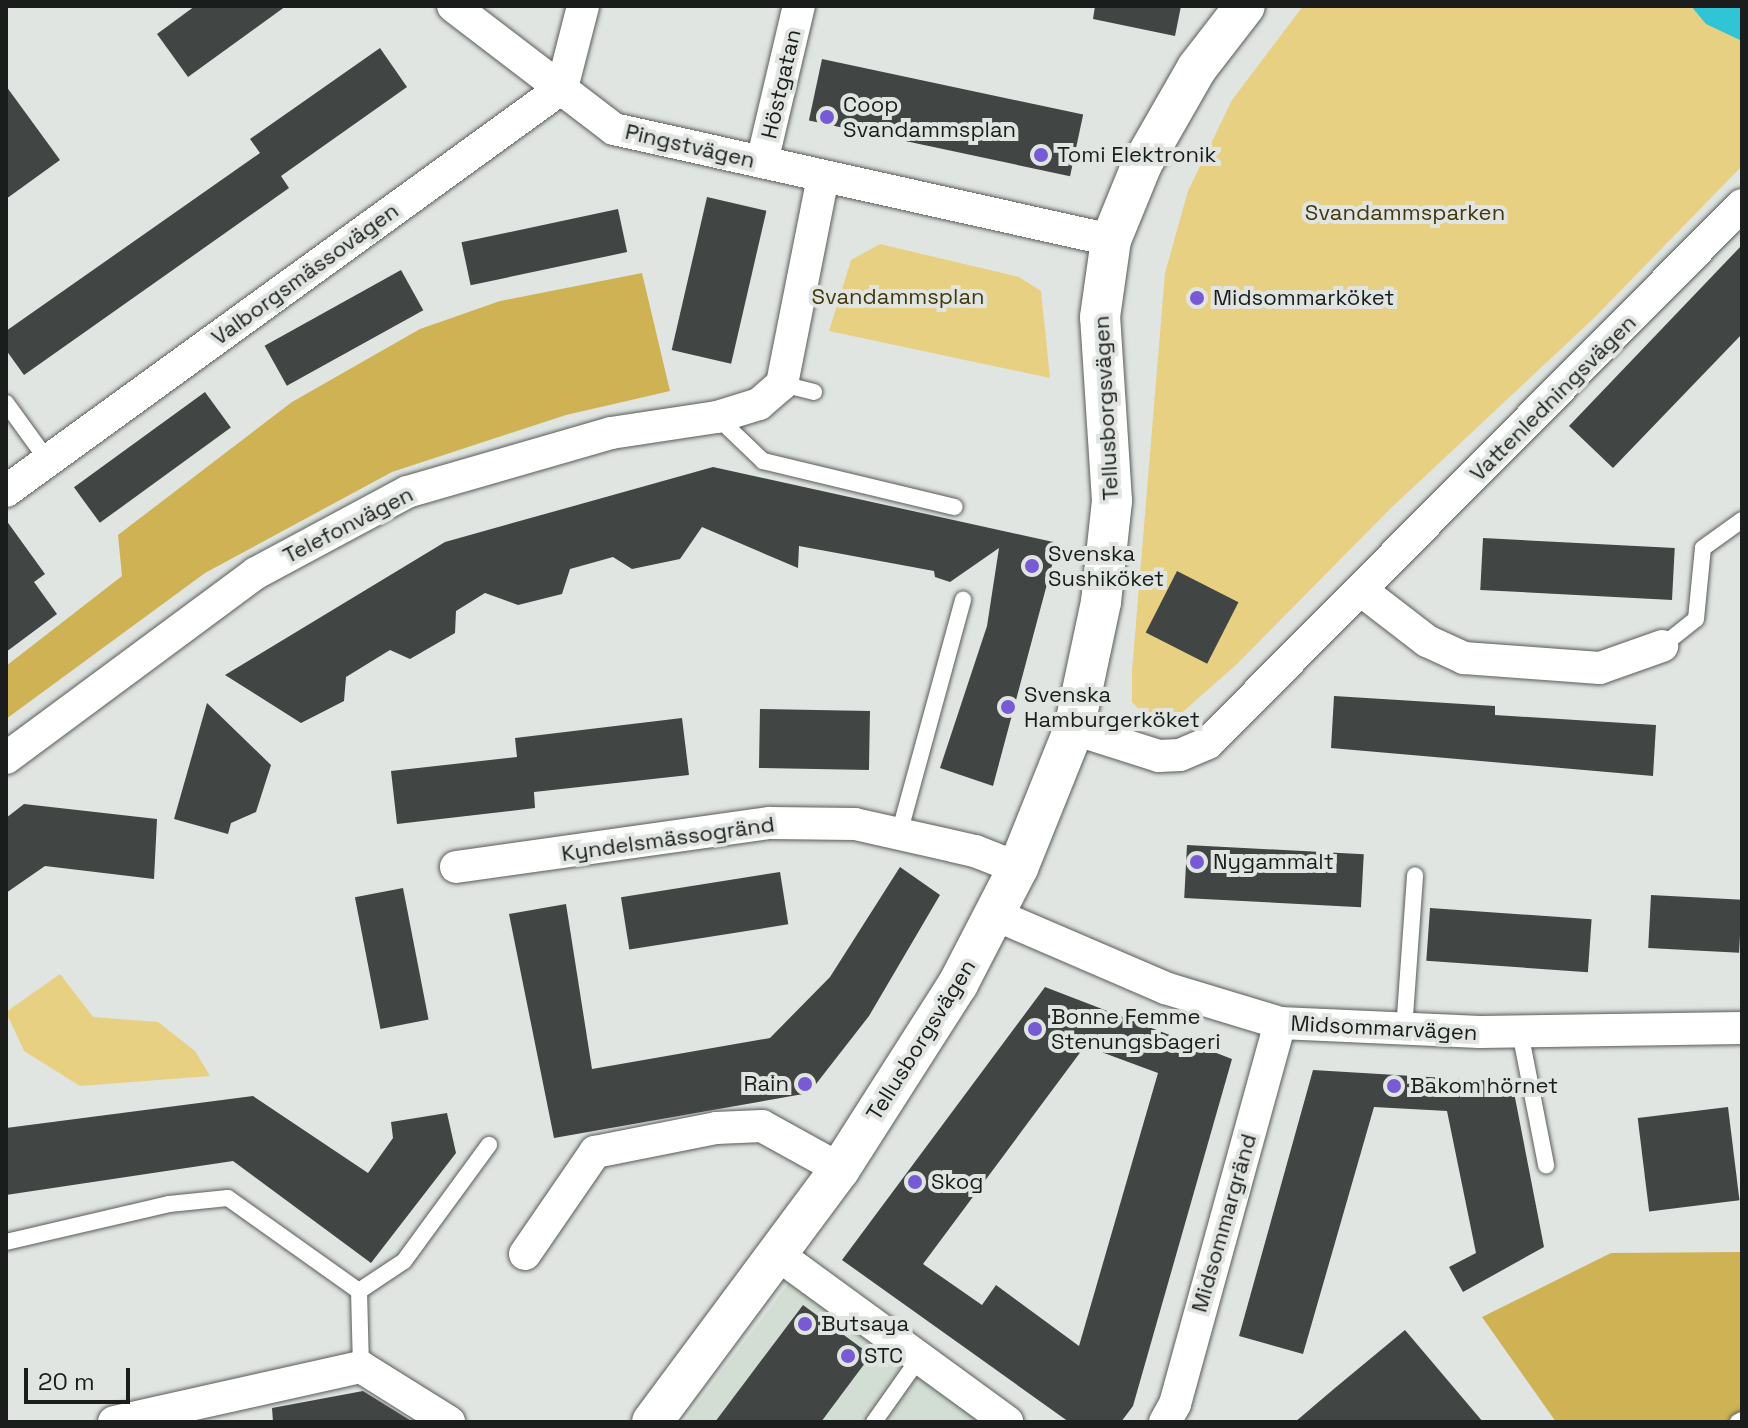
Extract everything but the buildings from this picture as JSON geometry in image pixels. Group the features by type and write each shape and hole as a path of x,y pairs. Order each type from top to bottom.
{"street":[{"name":"Pingstvägen","path":"453,6 614,129 823,177"},
{"path":"562,88 583,6"},
{"name":"Höstgatan","path":"762,162 799,6"},
{"name":"Tellusborgsvägen","path":"652,1422 840,1169 998,916 1074,729 1101,602 1112,501 1100,317 1111,240 1149,151 1197,68 1245,6"},
{"name":"Valborgsmässovägen","path":"6,491 562,88"},
{"path":"782,384 823,177 1111,240"},
{"name":"Vattenledningsvägen","path":"1074,729 1159,756 1180,755 1208,743 1742,205"},
{"name":"Telefonvägen","path":"6,758 256,573 407,492 611,433 717,417 759,404 782,384"},
{"path":"1362,591 1427,641 1464,658 1600,668 1662,646"},
{"name":"Kyndelsmässogränd","path":"456,867 770,823 855,824 975,851 1018,868"},
{"name":"Midsommarvägen","path":"998,916 1165,988 1280,1023 1520,1032 1742,1028"},
{"name":"Midsommargränd","path":"1165,1422 1175,1404 1280,1023"},
{"path":"525,1254 595,1152 716,1128 762,1126 840,1169"},
{"path":"777,1254 920,1357 996,1419"},
{"path":"114,1422 361,1367 449,1422"}],"lane":[{"path":"782,384 814,392"},
{"path":"6,403 48,461"},
{"path":"717,417 763,461 955,507"},
{"path":"1662,646 1696,619 1703,548 1742,520"},
{"path":"899,834 963,600"},
{"path":"1404,1030 1415,875"},
{"path":"1520,1032 1546,1165"},
{"path":"359,1291 404,1261 489,1145"},
{"path":"6,1242 169,1204 228,1198 359,1291"},
{"path":"359,1291 361,1367"},
{"path":"874,1422 920,1357"}],"shaded area":[{"path":"642,273 670,391 566,415 392,472 205,573 6,719 6,666 122,576 118,535 292,402 420,329 500,301"},
{"path":"1742,1252 1742,1422 1556,1422 1482,1317 1611,1253"},
{"path":"801,1267 1009,1422 684,1422"}],"green space":[{"name":"Svandammsparken","path":"1303,6 1742,6 1742,166 1593,319 1391,508 1237,664 1177,717 1145,716 1132,702 1132,671 1165,273 1188,191 1232,100"},
{"name":"Svandammsplan","path":"880,244 1019,277 1041,291 1050,378 829,331 851,260"},
{"path":"60,974 93,1017 158,1022 195,1051 210,1076 80,1086 24,1051 6,1012"}],"water":[{"path":"1691,6 1742,6 1742,41 1706,24"}],"place":[{"name":"Coop Svandammsplan","path":"827,117"},
{"name":"Tomi Elektronik","path":"1041,155"},
{"name":"Midsommarköket","path":"1197,298"},
{"name":"Svenska Sushiköket","path":"1032,566"},
{"name":"Svenska Hamburgerköket","path":"1008,707"},
{"name":"Nygammalt","path":"1197,862"},
{"name":"Bonne Femme Stenungsbageri","path":"1035,1029"},
{"name":"Rain","path":"805,1084"},
{"name":"Bakom hörnet","path":"1394,1086"},
{"name":"Skog","path":"915,1182"},
{"name":"Butsaya","path":"805,1324"},
{"name":"STC","path":"848,1356"}]}
